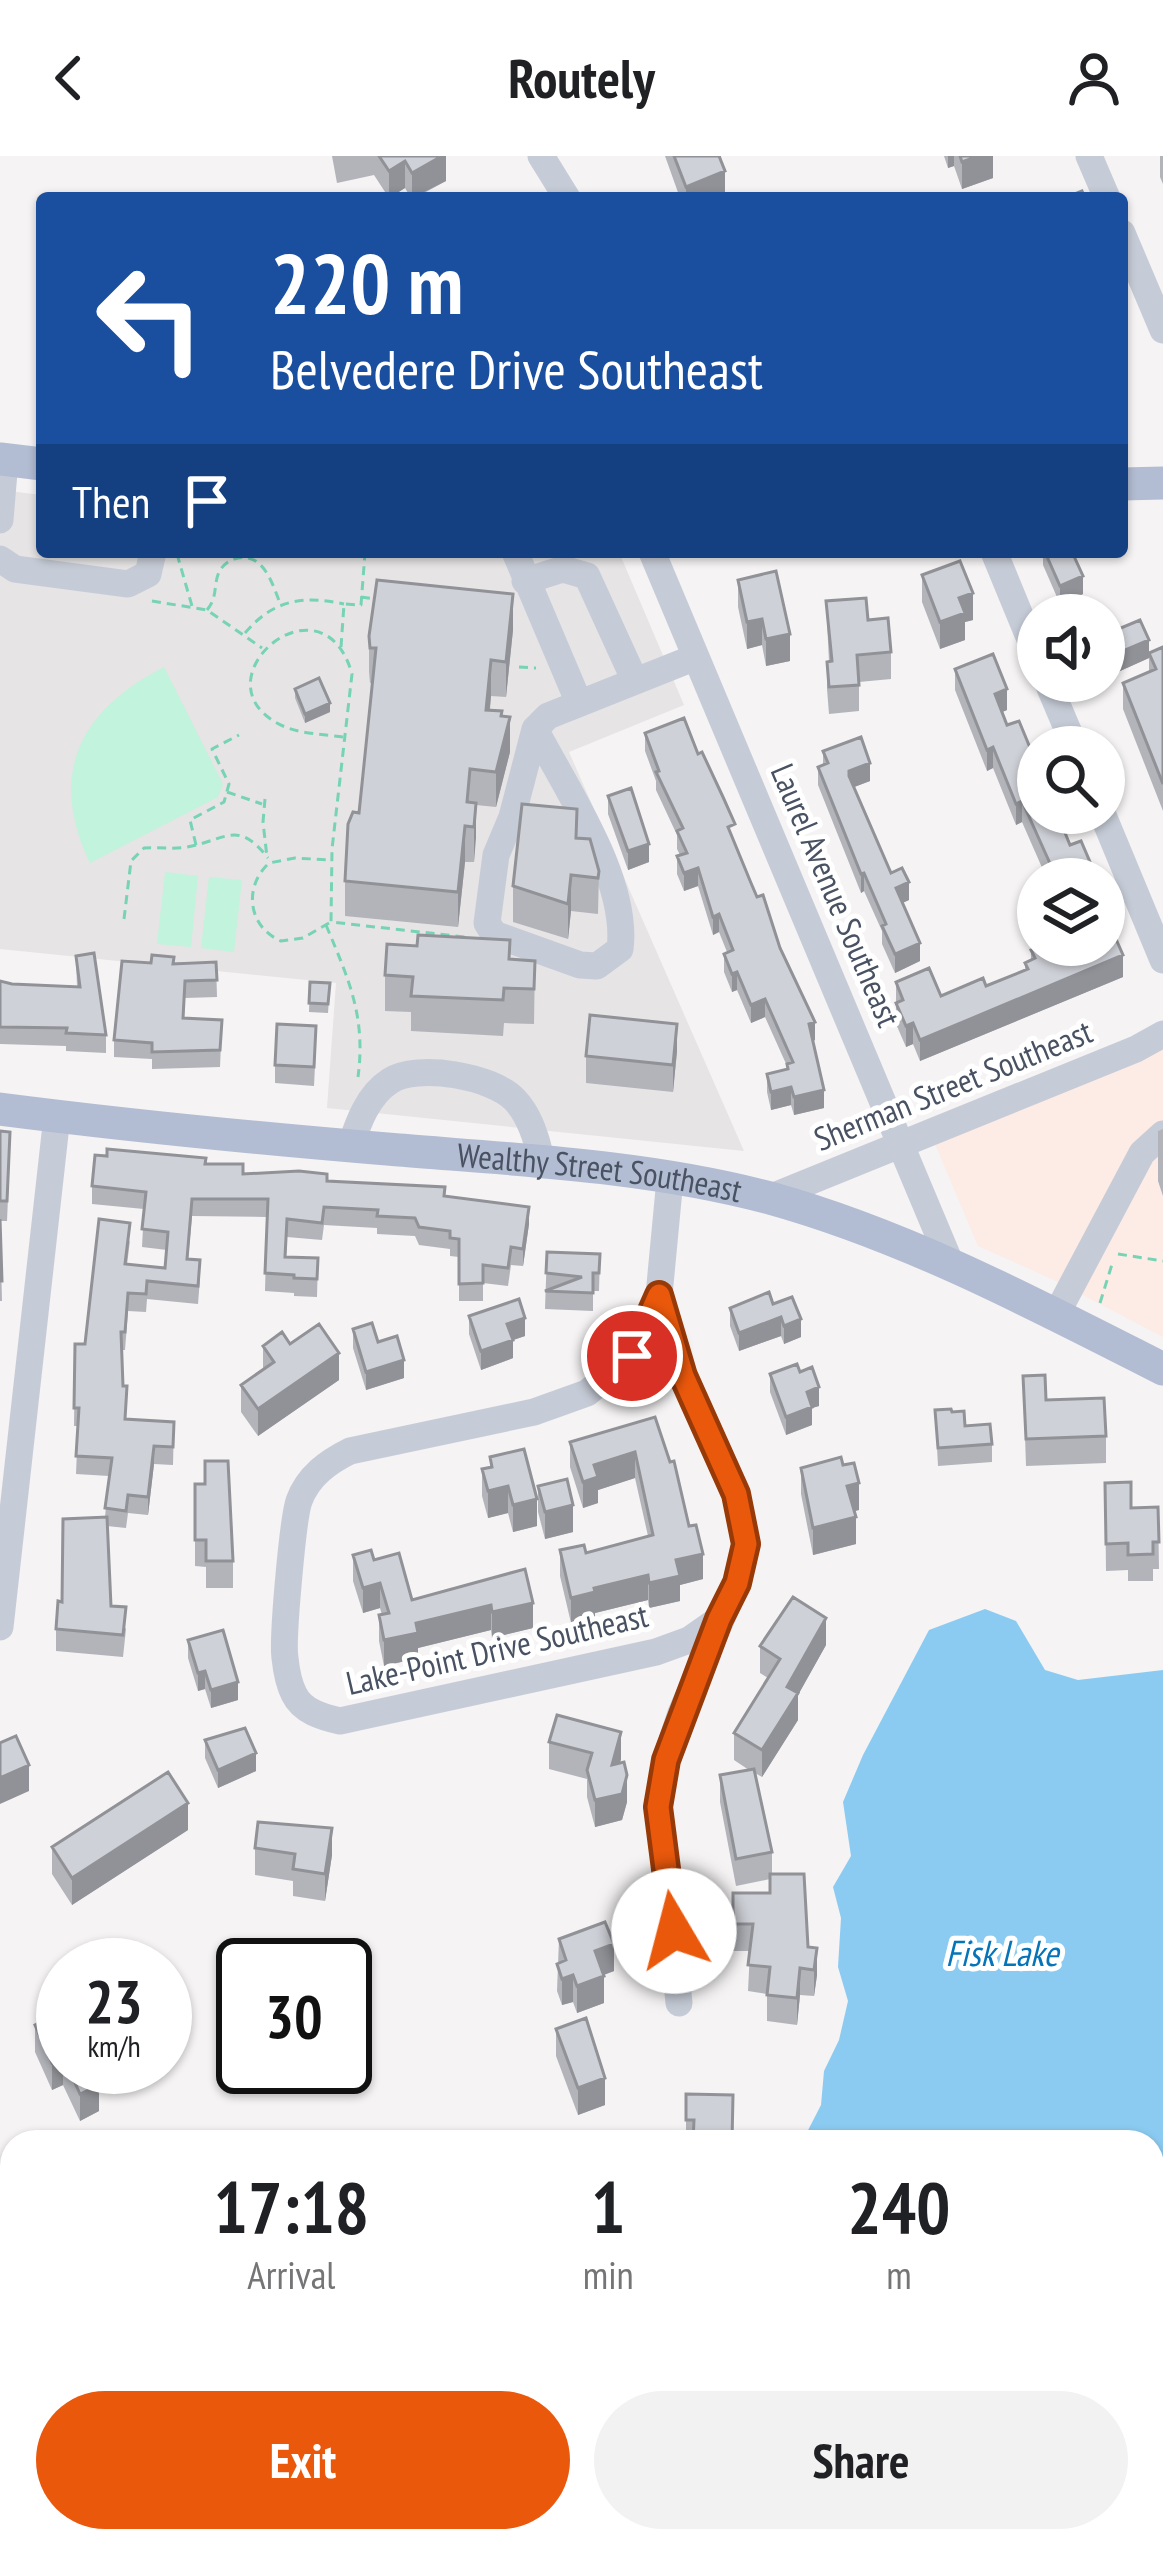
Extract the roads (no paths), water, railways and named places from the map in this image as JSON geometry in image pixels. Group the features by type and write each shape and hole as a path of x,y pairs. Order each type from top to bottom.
{"main road":[{"path":"2,459 36,463"},
{"path":"1128,484 1163,483"},
{"name":"Wealthy Street Southeast","path":"0,1108 541,1160 770,1198 952,1267 1163,1369"}],"street":[{"path":"542,156 563,192"},
{"path":"1089,156 1104,192"},
{"path":"1128,247 1163,330"},
{"path":"0,520 2,459"},
{"path":"0,560 15,569 128,584 148,574 152,558"},
{"path":"517,558 580,703"},
{"name":"Laurel Avenue Southeast","path":"655,558 952,1267"},
{"path":"996,558 1017,608"},
{"path":"525,580 563,569 587,576 635,681"},
{"path":"535,729 609,874 622,933 620,949 597,966 580,965 489,931 496,855 512,817 535,729 543,719 696,657"},
{"path":"1111,834 1163,959"},
{"name":"Sherman Street Southeast","path":"770,1198 1163,1034"},
{"path":"351,1145 359,1118 391,1080 434,1071 494,1085 515,1099 536,1134 541,1160"},
{"path":"0,1627 57,1116"},
{"path":"1056,1315 1142,1153 1163,1134"},
{"path":"670,1179 659,1295 683,1376 736,1494 746,1544 737,1583 666,1760 658,1807 679,2003"},
{"name":"Lake-Point Drive Southeast","path":"659,1295 632,1356 587,1393 534,1412 350,1450 328,1462 298,1502 284,1655 294,1694 303,1706 320,1717 340,1721 656,1652 689,1640 719,1619"}],"water":[{"name":"Fisk Lake","path":"985,1609 1016,1621 1045,1670 1078,1680 1163,1670 1163,2130 808,2130 821,2105 824,2071 839,2040 848,2001 838,1967 841,1918 833,1887 851,1856 843,1802 929,1630"}]}
